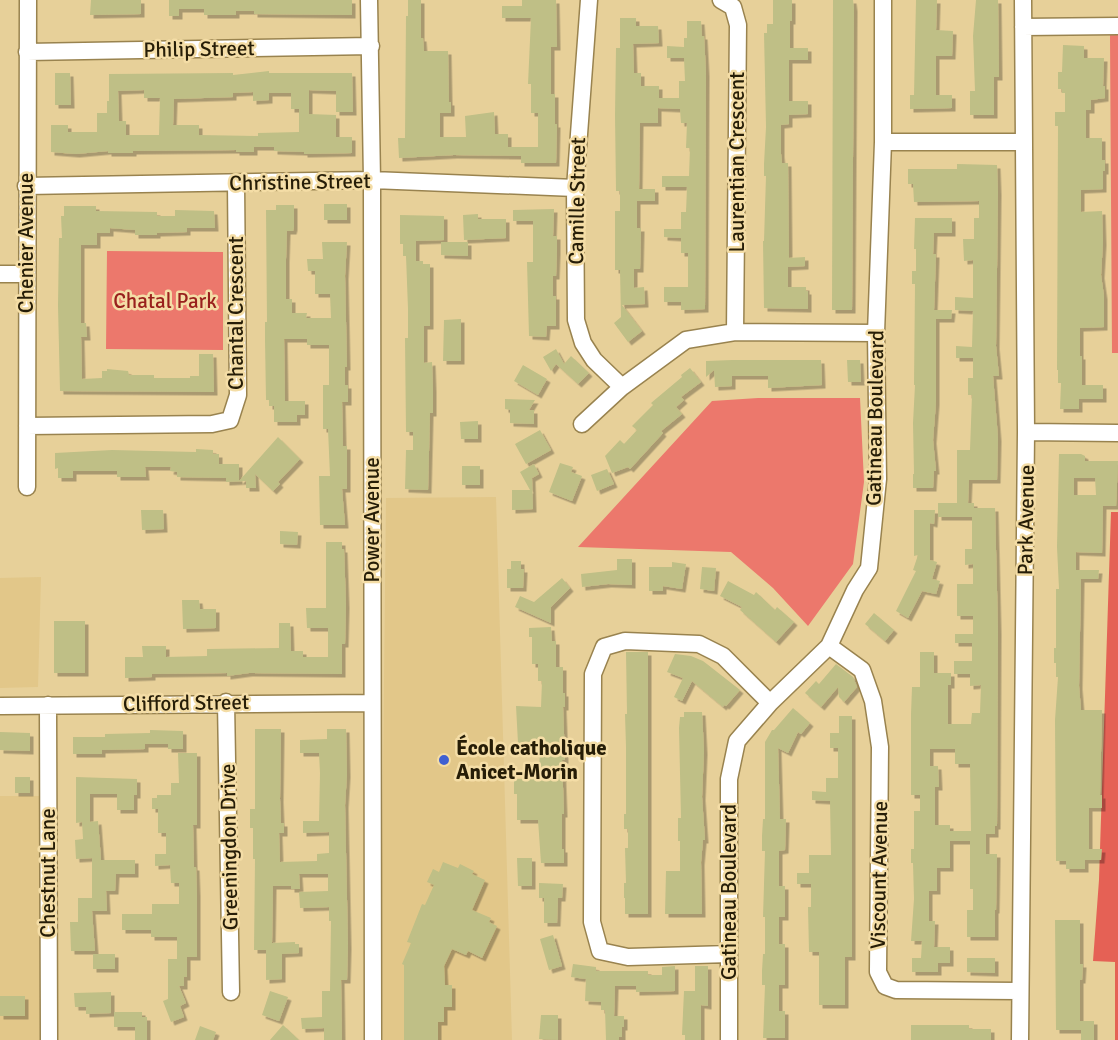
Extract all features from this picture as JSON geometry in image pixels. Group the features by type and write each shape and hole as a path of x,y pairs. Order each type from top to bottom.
{"street":[{"name":"Chenier Avenue","path":"27,487 28,0"},
{"name":"Power Avenue","path":"369,0 372,180 373,1040"},
{"name":"Camille Street","path":"589,0 574,188 576,320 583,343 594,360 622,387"},
{"name":"Laurentian Crescent","path":"721,0 733,7 738,25 735,332"},
{"name":"Gatineau Boulevard","path":"729,1040 729,778 737,741 770,703 829,646 868,568 878,479 876,333 883,142 883,0"},
{"name":"Park Avenue","path":"1020,1040 1026,432 1023,0"},
{"path":"1023,27 1118,26"},
{"name":"Philip Street","path":"27,52 371,46"},
{"path":"883,142 1023,142"},
{"name":"Christine Street","path":"26,186 372,180 574,188"},
{"name":"Chantal Crescent","path":"27,426 212,424 230,420 238,395 236,183"},
{"path":"0,274 26,274"},
{"path":"582,424 622,387 686,340 735,332 876,333"},
{"path":"1026,432 1118,433"},
{"path":"729,954 628,957 600,951 592,922 593,674 604,647 625,641 699,644 723,656 770,703"},
{"name":"Viscount Avenue","path":"829,646 862,670 873,701 880,747 878,972 885,986 896,990 1020,992"},
{"name":"Clifford Street","path":"0,706 226,702 372,703"},
{"name":"Greeningdon Drive","path":"226,702 231,992"},
{"name":"Chestnut Lane","path":"48,705 49,1040"}],"shaded area":[{"name":"École catholique Anicet-Morin","path":"496,497 512,1040 383,1040 382,866 386,498"},
{"path":"1111,512 1118,512 1118,1040 1115,1040 1115,962 1093,961 1099,880"},
{"path":"41,577 38,687 0,688 0,578"},
{"path":"0,796 40,796 41,1040 0,1040"}],"green space":[{"path":"1118,34 1118,353 1112,353 1110,35"},
{"name":"Chatal Park","path":"107,251 223,252 223,350 106,349"},
{"path":"758,398 860,398 864,482 853,564 808,626 773,588 731,552 578,547 712,401"}],"building":[{"path":"91,0 141,0 141,14 90,15"},
{"path":"169,0 352,0 352,15 254,14 254,11 236,11 236,15 204,15 204,9 179,9 179,16 169,16"},
{"path":"408,0 421,0 421,38 423,38 424,51 448,51 451,113 440,113 440,137 466,137 465,116 494,112 495,134 508,134 508,147 538,147 538,113 531,113 531,84 528,84 531,18 502,18 502,6 522,6 522,0 556,0 557,47 551,47 551,94 555,94 556,163 521,163 521,156 454,155 399,158 398,138 405,138"},
{"path":"773,0 792,0 790,48 808,48 808,60 789,60 789,101 808,101 808,114 789,115 789,124 781,125 781,154 782,163 788,163 789,258 805,257 805,266 788,267 788,287 806,287 808,309 764,308 766,127 764,33 767,33 767,24 773,24"},
{"path":"833,0 853,0 854,8 852,310 832,310"},
{"path":"916,0 937,0 936,30 953,31 952,56 936,56 936,95 952,95 952,108 910,109 910,95 914,95"},
{"path":"976,0 998,0 999,77 994,77 994,115 970,115 970,91 975,91 973,36"},
{"path":"620,18 636,18 636,26 658,26 659,43 633,44 634,73 641,73 641,86 659,86 659,98 679,98 679,81 685,81 684,58 667,58 667,46 684,47 684,38 687,38 687,21 701,21 706,73 705,309 681,310 681,302 664,302 664,287 688,287 688,253 681,253 681,238 664,237 664,229 681,229 681,212 686,212 687,187 662,187 662,176 689,176 690,148 686,148 687,123 681,123 680,109 658,108 658,123 640,123 639,189 655,189 655,201 637,201 637,228 641,228 640,269 634,269 634,288 644,287 645,304 622,305 642,331 628,342 614,323 621,317 620,270 615,270 615,211 620,211 620,191 616,191 615,115 616,48 620,48"},
{"path":"1063,45 1084,46 1084,58 1104,58 1105,98 1091,100 1091,110 1086,110 1086,138 1102,138 1102,160 1105,160 1103,189 1081,190 1081,212 1102,211 1101,275 1104,327 1080,328 1082,385 1103,385 1103,399 1079,399 1079,409 1060,409 1061,383 1058,383 1057,370 1058,126 1055,126 1055,112 1065,112 1065,93 1062,93 1062,89 1058,89 1058,72 1062,72"},
{"path":"269,71 269,73 352,73 353,112 336,112 336,91 309,90 309,114 336,115 336,137 352,137 352,153 304,154 304,152 274,151 274,147 254,147 254,152 236,152 236,150 108,153 108,151 76,154 51,152 51,125 68,125 68,132 97,132 97,113 107,113 109,74 233,73 233,75","holes":["144,90 144,98 160,98 159,135 126,135 126,121 119,121 118,91","253,92 253,101 269,100 269,93 291,93 291,109 299,109 299,132 258,133 258,136 199,135 199,125 173,125 174,99 233,97 233,93"]},
{"path":"55,73 70,73 71,105 55,105"},
{"path":"957,164 997,165 996,346 999,376 993,376 998,438 997,480 969,480 968,503 974,503 974,508 995,508 998,631 997,826 995,826 995,834 986,834 986,854 997,854 995,937 967,937 967,910 973,910 973,889 970,889 970,841 950,841 950,868 937,868 937,891 929,891 929,921 935,921 934,947 950,947 950,963 938,963 938,972 912,972 912,958 921,958 922,941 911,941 914,899 911,849 914,849 914,811 920,811 920,795 911,795 911,714 912,687 920,687 920,652 934,652 934,673 951,673 951,685 948,685 948,724 971,724 972,713 980,713 981,685 970,686 970,674 954,674 954,661 972,661 972,643 955,643 955,634 973,634 973,616 957,616 957,584 973,584 973,564 965,565 965,549 972,549 972,517 938,517 938,503 957,503 957,450 970,450 972,395 968,395 968,378 973,378 973,358 956,358 956,346 972,347 973,311 955,310 955,297 973,298 973,260 964,261 963,239 974,239 974,218 979,218 979,201 914,202 913,184 908,184 908,169 957,169","holes":["930,749 955,749 955,764 970,764 971,831 950,831 950,825 935,825 935,787 939,787 938,766 930,766"]},
{"path":"324,204 347,204 347,220 324,220"},
{"path":"276,205 294,205 294,227 293,231 287,231 286,259 286,299 292,299 292,313 307,313 306,318 331,318 330,294 315,294 315,271 308,271 307,259 323,259 322,242 347,242 345,385 348,385 348,402 342,402 343,446 347,446 347,489 342,489 345,525 320,525 319,476 330,476 328,429 323,429 323,385 329,385 329,345 307,345 307,339 284,339 285,401 305,401 305,415 297,415 297,422 274,422 274,406 269,406 269,400 266,400 266,210 276,210"},
{"path":"64,206 96,206 96,211 157,212 157,216 175,216 175,210 214,211 215,228 187,228 187,232 135,235 135,230 110,228 110,233 97,233 97,245 81,245 81,323 86,323 87,337 81,337 82,379 102,378 102,371 107,371 107,369 128,371 129,375 154,375 154,378 190,378 190,376 199,376 199,354 213,354 214,392 60,391 59,238 62,238 61,216 64,216"},
{"path":"554,209 553,236 557,236 556,276 553,276 556,326 547,326 546,337 529,336 527,262 533,262 533,221 513,221 513,210"},
{"path":"478,214 478,219 506,219 506,238 464,240 463,215"},
{"path":"400,215 444,216 444,240 416,241 416,261 430,264 430,326 424,326 424,363 432,362 433,389 433,413 430,413 428,490 405,489 406,450 413,450 413,432 406,432 405,338 408,338 408,309 406,256 403,256 403,244 400,244"},
{"path":"915,218 952,218 952,233 934,233 933,254 936,254 934,310 952,310 951,319 936,319 936,402 933,440 936,471 934,471 933,488 913,488 915,284 912,284 912,271 916,271"},
{"path":"441,242 468,242 468,256 441,255"},
{"path":"461,319 461,361 443,361 444,320"},
{"path":"556,349 564,364 571,356 589,373 578,384 556,364 551,371 543,357"},
{"path":"821,360 822,385 768,388 768,376 732,376 732,386 715,387 714,370 706,377 706,361"},
{"path":"847,360 860,360 861,382 848,382"},
{"path":"523,365 547,379 538,395 514,381"},
{"path":"690,368 701,382 681,397 684,400 676,407 682,414 661,431 663,433 630,469 628,467 612,473 605,456 620,440 624,444 637,430 632,426 653,405 651,403"},
{"path":"505,399 535,400 529,410 534,410 534,424 510,423 510,410 505,409"},
{"path":"478,421 478,439 461,439 460,422"},
{"path":"540,430 551,450 526,464 515,444"},
{"path":"278,437 300,459 278,482 280,484 273,491 255,474 256,488 246,488 246,481 226,482 226,478 177,477 177,472 170,471 171,467 145,467 146,477 117,477 117,471 73,471 73,478 58,478 58,468 55,469 55,453 112,450 196,452 196,449 213,450 213,454 219,454 219,464 239,464 239,481"},
{"path":"1059,454 1081,454 1085,456 1085,461 1118,461 1116,506 1103,506 1102,553 1076,552 1076,570 1099,570 1098,579 1081,579 1079,686 1081,710 1102,710 1100,795 1102,795 1102,808 1089,808 1089,849 1102,849 1101,860 1085,860 1085,869 1066,869 1066,861 1056,861 1055,720 1058,677 1056,677 1056,663 1054,663 1054,648 1056,648 1056,589 1059,589 1057,547","holes":["1074,478 1095,478 1096,495 1074,495"]},
{"path":"560,463 573,467 571,472 582,476 572,501 549,492"},
{"path":"534,464 539,474 532,478 533,509 512,510 512,490 530,490 520,472"},
{"path":"462,466 480,466 480,485 462,485"},
{"path":"607,469 614,484 597,491 591,475"},
{"path":"141,510 163,510 164,529 142,530"},
{"path":"914,510 935,510 934,524 930,523 930,560 937,562 932,579 940,581 936,594 922,591 908,618 896,611 916,571 913,570 918,555 914,556"},
{"path":"280,531 298,532 297,545 280,544"},
{"path":"326,542 342,542 342,549 344,549 346,605 342,674 249,673 227,676 227,673 152,674 152,677 125,678 125,657 143,657 142,646 166,646 166,657 207,656 207,649 279,648 279,623 290,623 291,651 303,651 303,657 328,657 328,628 307,628 306,608 326,608"},
{"path":"617,559 632,559 632,585 608,584 582,587 581,574 617,570"},
{"path":"511,561 521,561 521,569 524,569 523,588 507,588 507,569 511,569"},
{"path":"672,562 686,564 682,589 663,586 663,591 649,591 649,567 672,567"},
{"path":"702,567 716,568 714,591 700,589"},
{"path":"562,578 570,588 551,607 551,623 515,607 520,596 534,602"},
{"path":"728,581 754,595 756,592 775,610 777,607 794,622 776,642 740,610 742,607 720,596"},
{"path":"182,600 199,600 200,609 216,609 216,628 183,629"},
{"path":"874,613 894,630 885,641 865,624"},
{"path":"54,621 85,621 85,673 54,673"},
{"path":"551,627 552,641 556,641 556,667 563,667 563,693 565,693 565,707 563,707 565,760 562,760 564,863 541,863 538,820 517,820 517,794 514,794 514,779 539,779 540,743 518,743 516,706 541,707 542,681 538,681 538,664 532,664 532,637 529,637 529,628"},
{"path":"626,652 648,652 648,914 625,914 625,848 628,848 628,829 624,829 624,814 626,814"},
{"path":"675,654 691,656 703,661 740,690 723,707 692,681 682,701 674,697 683,678 667,672"},
{"path":"836,664 853,677 857,687 844,702 839,697 838,687 821,707 805,693 816,681 819,684"},
{"path":"793,708 810,723 801,734 798,732 788,753 778,748 780,819 786,819 785,850 779,851 779,886 785,886 785,917 779,917 779,944 785,944 785,985 779,985 779,1011 785,1011 785,1038 763,1038 765,851 762,851 762,836 763,819 765,819 765,742 772,730"},
{"path":"684,712 702,712 704,751 702,797 705,840 703,840 701,862 702,914 665,914 666,871 680,871 679,728 680,717 684,717"},
{"path":"839,716 852,716 852,957 845,957 845,1005 819,1005 819,952 809,952 808,907 811,907 811,884 797,884 797,873 809,873 809,855 831,855 830,801 812,800 812,791 826,792 826,778 838,778 838,748 830,748 830,733 839,733"},
{"path":"255,729 281,729 280,799 281,823 284,823 284,833 279,833 280,862 317,861 317,854 329,853 329,832 303,833 303,821 319,821 320,773 319,753 300,753 300,740 327,739 327,729 346,729 348,946 347,980 341,980 342,1040 324,1040 324,1028 302,1029 301,1018 322,1017 322,991 330,991 331,921 329,921 329,907 300,908 299,892 328,891 328,874 299,874 300,889 291,889 291,886 273,886 272,943 295,942 299,944 299,953 282,954 282,979 266,980 266,950 254,950 255,859 253,859 253,828 250,828 250,809 255,809"},
{"path":"150,730 183,731 183,749 168,749 168,744 145,744 145,749 102,750 102,754 73,754 73,737 150,733"},
{"path":"0,732 30,733 30,751 0,750"},
{"path":"178,753 197,753 197,825 193,825 197,893 197,957 187,957 187,977 184,977 184,986 179,986 186,1003 180,1006 184,1017 171,1022 163,1001 168,999 168,959 177,959 177,937 151,937 151,930 122,930 122,914 152,914 152,904 179,904 179,883 171,883 170,865 155,866 155,854 166,854 166,833 158,833 158,809 152,809 152,798 157,798 157,795 171,795 171,783 179,783"},
{"path":"15,777 30,777 30,793 15,793"},
{"path":"76,777 137,779 134,810 117,810 117,794 90,794 90,822 98,821 101,860 135,860 135,874 116,874 115,891 106,891 107,911 92,911 95,951 71,951 70,922 78,922 78,898 92,898 92,858 76,859 75,840 83,839 82,822 76,823"},
{"path":"517,858 532,858 532,886 518,886"},
{"path":"443,862 458,868 460,864 474,871 472,874 485,880 472,910 491,918 489,922 497,926 482,958 468,951 466,955 452,949 444,966 445,985 452,985 452,1007 444,1007 444,1022 438,1022 438,1040 404,1040 404,965 402,964 411,943 407,942 422,904 425,905 434,885 427,882 433,869 439,872"},
{"path":"539,883 563,884 562,898 558,898 557,923 544,923 544,898 539,898"},
{"path":"1055,920 1080,920 1080,964 1083,964 1082,980 1080,980 1080,1021 1094,1021 1094,1040 1081,1040 1081,1030 1056,1030"},
{"path":"553,935 562,966 549,970 540,939"},
{"path":"93,954 115,954 115,969 93,969"},
{"path":"967,958 995,958 995,973 967,972"},
{"path":"573,964 596,967 596,971 648,971 648,975 662,975 662,967 675,966 675,991 636,992 636,986 615,986 614,1016 624,1016 624,1027 622,1027 622,1037 619,1037 619,1040 606,1040 605,1010 601,1010 601,1002 585,1001 586,979 571,977"},
{"path":"695,966 708,966 708,1006 701,1005 701,1040 685,1040 685,1035 682,1035 684,991 695,991"},
{"path":"270,991 288,997 279,1021 262,1015"},
{"path":"111,992 111,1013 86,1014 86,1007 75,1007 74,993"},
{"path":"0,996 25,996 25,1016 0,1016"},
{"path":"114,1012 142,1012 142,1017 147,1017 147,1040 135,1040 135,1027 114,1027"},
{"path":"541,1015 558,1015 558,1040 539,1039"},
{"path":"283,1025 299,1040 270,1040"},
{"path":"911,1025 969,1025 969,1029 991,1029 991,1040 911,1040"},
{"path":"200,1026 216,1032 213,1040 195,1040"}],"place":[{"name":"École catholique Anicet-Morin","path":"444,760"}]}
